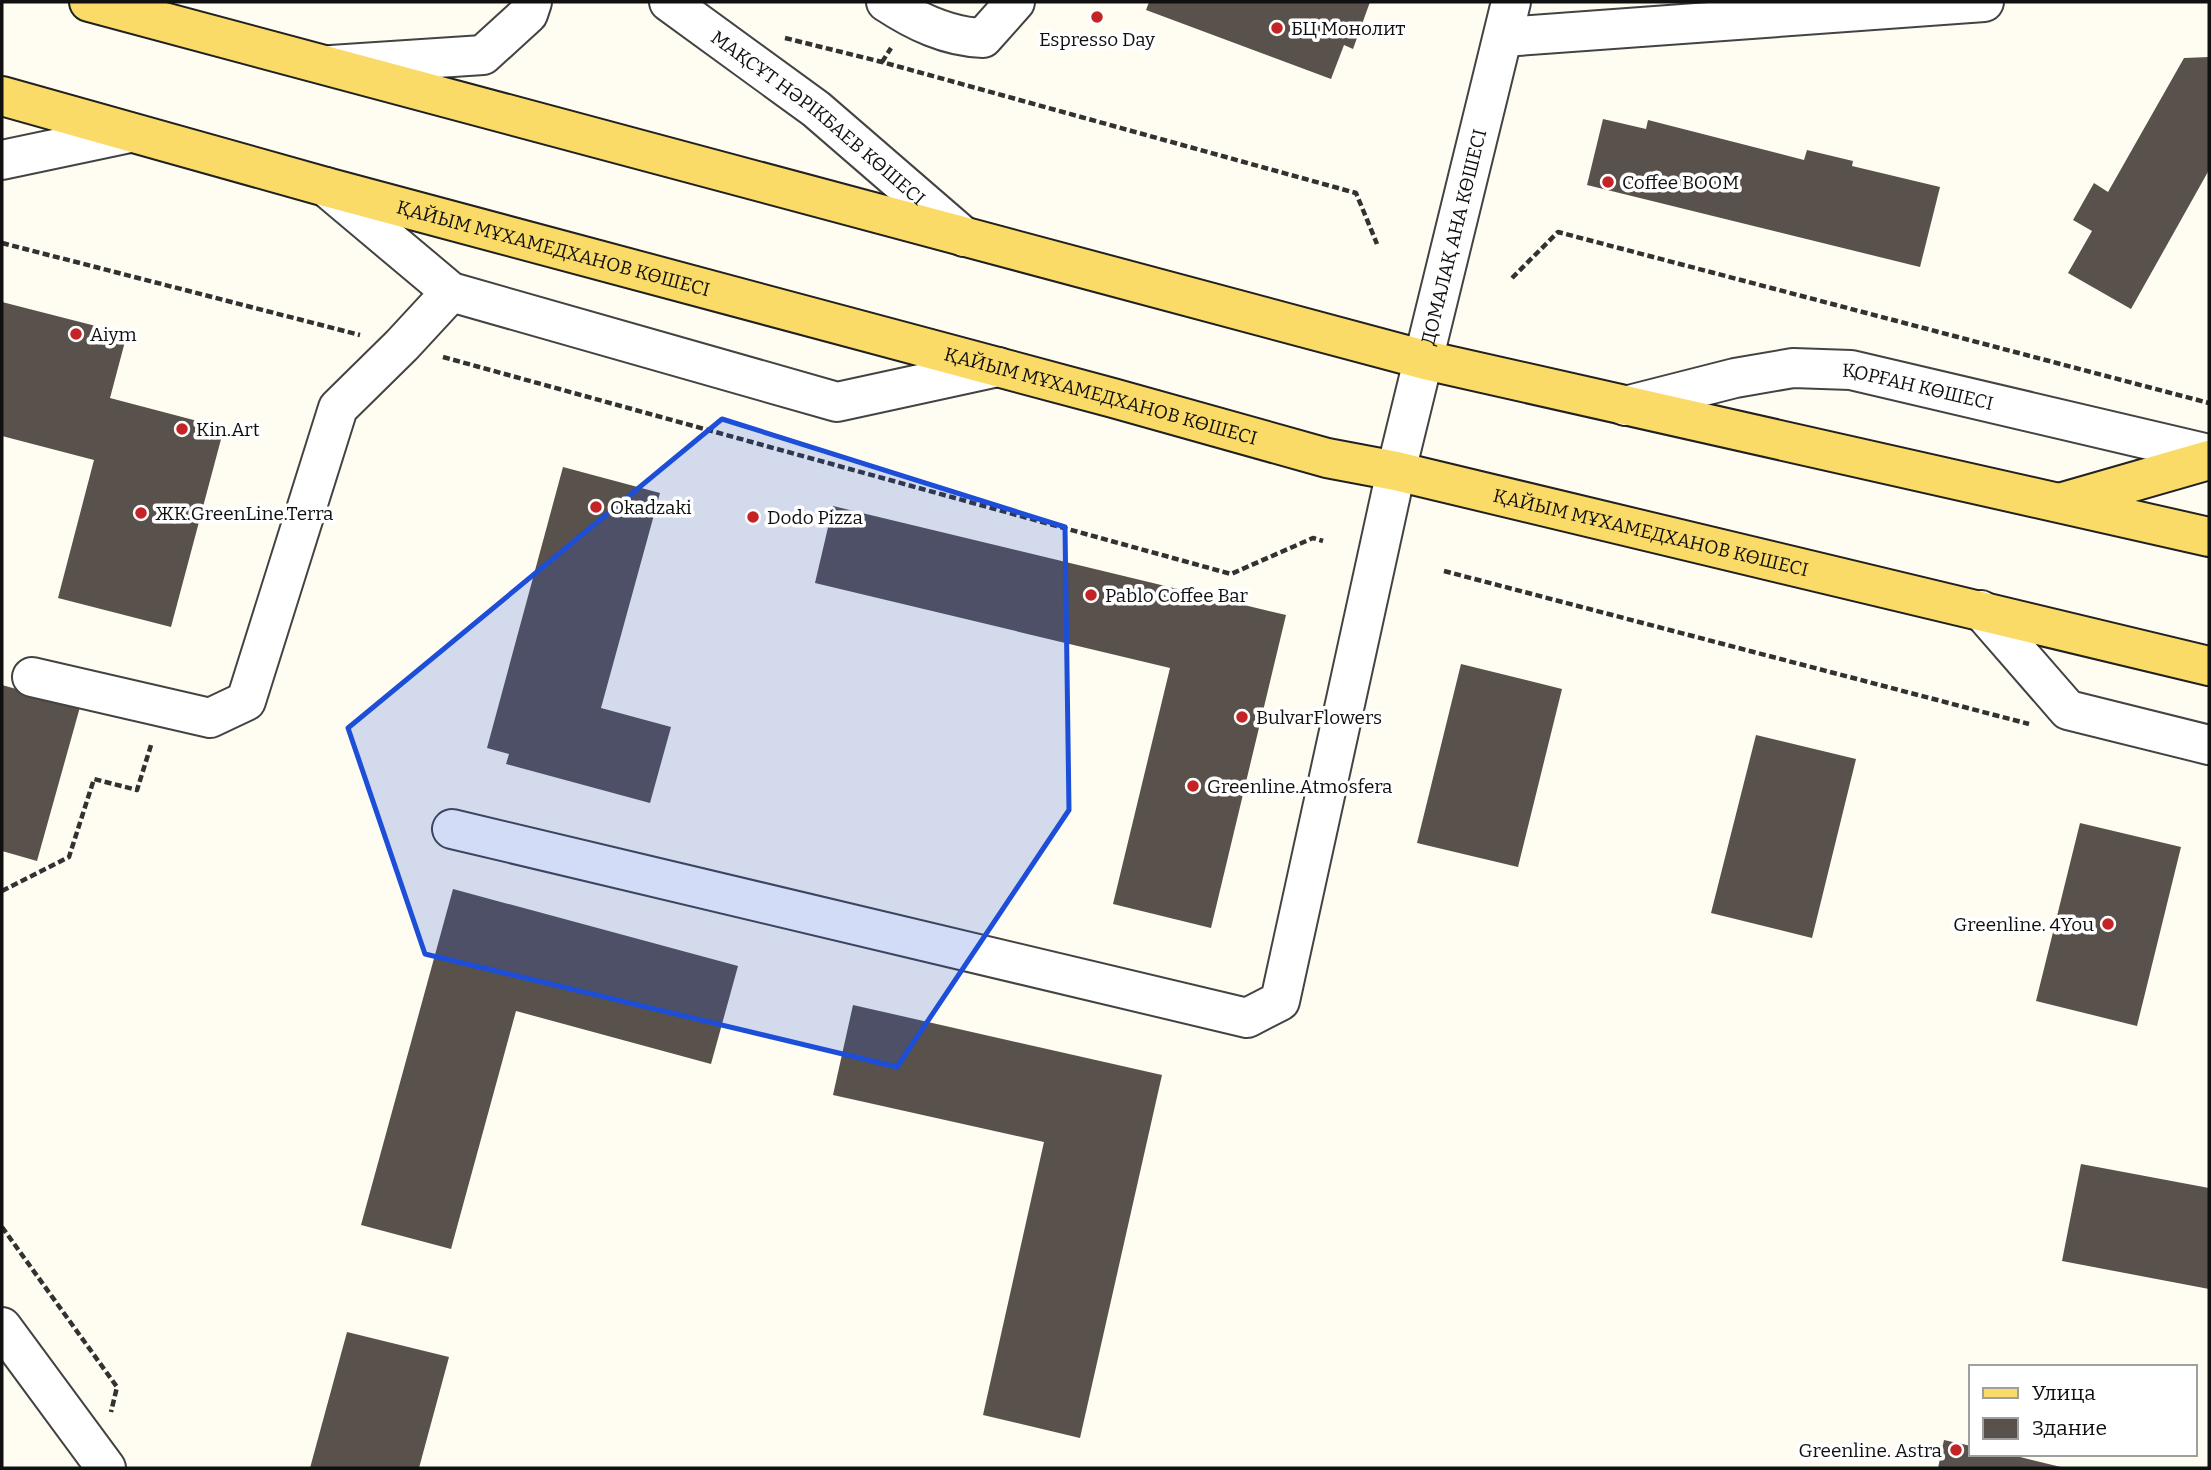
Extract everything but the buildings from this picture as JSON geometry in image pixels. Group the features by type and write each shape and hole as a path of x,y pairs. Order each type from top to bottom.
{"main road":[{"path":"89,2 153,12 322,65 1425,360 2209,537"},
{"name":"ҚАЙЫМ МҰХАМЕДХАНОВ КӨШЕСІ","path":"2,96 326,187 1327,458 1396,471 2209,666"},
{"path":"2060,503 2209,460"}],"street":[{"path":"322,65 483,55 528,14 532,2"},
{"name":"МАҚСҰТ НӘРІКБАЕВ КӨШЕСІ","path":"669,2 816,109 964,237"},
{"path":"886,2 912,19 964,38 983,38 1015,2"},
{"path":"1507,19 1984,2"},
{"name":"ДОМАЛАҚ АНА КӨШЕСІ","path":"453,829 1247,1018 1280,1001 1396,471 1507,19"},
{"path":"2,160 130,133"},
{"path":"326,187 451,292 837,402 998,367"},
{"path":"32,677 210,718 246,701 338,408 451,292"},
{"name":"ҚОРҒАН КӨШЕСІ","path":"1625,405 1735,378 1793,368 1851,370 2209,454"},
{"path":"1981,610 2068,710 2209,745"},
{"path":"2,1327 103,1465"}],"path":[{"path":"775,36 882,62 1356,193 1377,244"},
{"path":"1512,278 1558,232 2209,403"},
{"path":"2,243 402,345 1231,574 1312,538 1323,541"},
{"path":"1444,571 2038,727"},
{"path":"2,891 69,857 94,779 137,789 163,708"},
{"path":"2,1227 117,1388 103,1465"}],"highlighted area":[{"path":"722,419 1065,527 1069,810 897,1067 425,954 348,728"}],"place":[{"name":"Espresso Day","path":"1097,17"},
{"name":"БЦ Монолит","path":"1277,28"},
{"name":"Coffee BOOM","path":"1608,182"},
{"name":"Aiym","path":"76,334"},
{"name":"Kin.Art","path":"182,429"},
{"name":"Okadzaki","path":"596,507"},
{"name":"ЖК.GreenLine.Terra","path":"141,513"},
{"name":"Dodo Pizza","path":"753,517"},
{"name":"Pablo Coffee Bar","path":"1091,595"},
{"name":"BulvarFlowers","path":"1242,717"},
{"name":"Greenline.Atmosfera","path":"1193,786"},
{"name":"Greenline. 4You","path":"2108,924"},
{"name":"Greenline. Astra","path":"1956,1450"}]}
